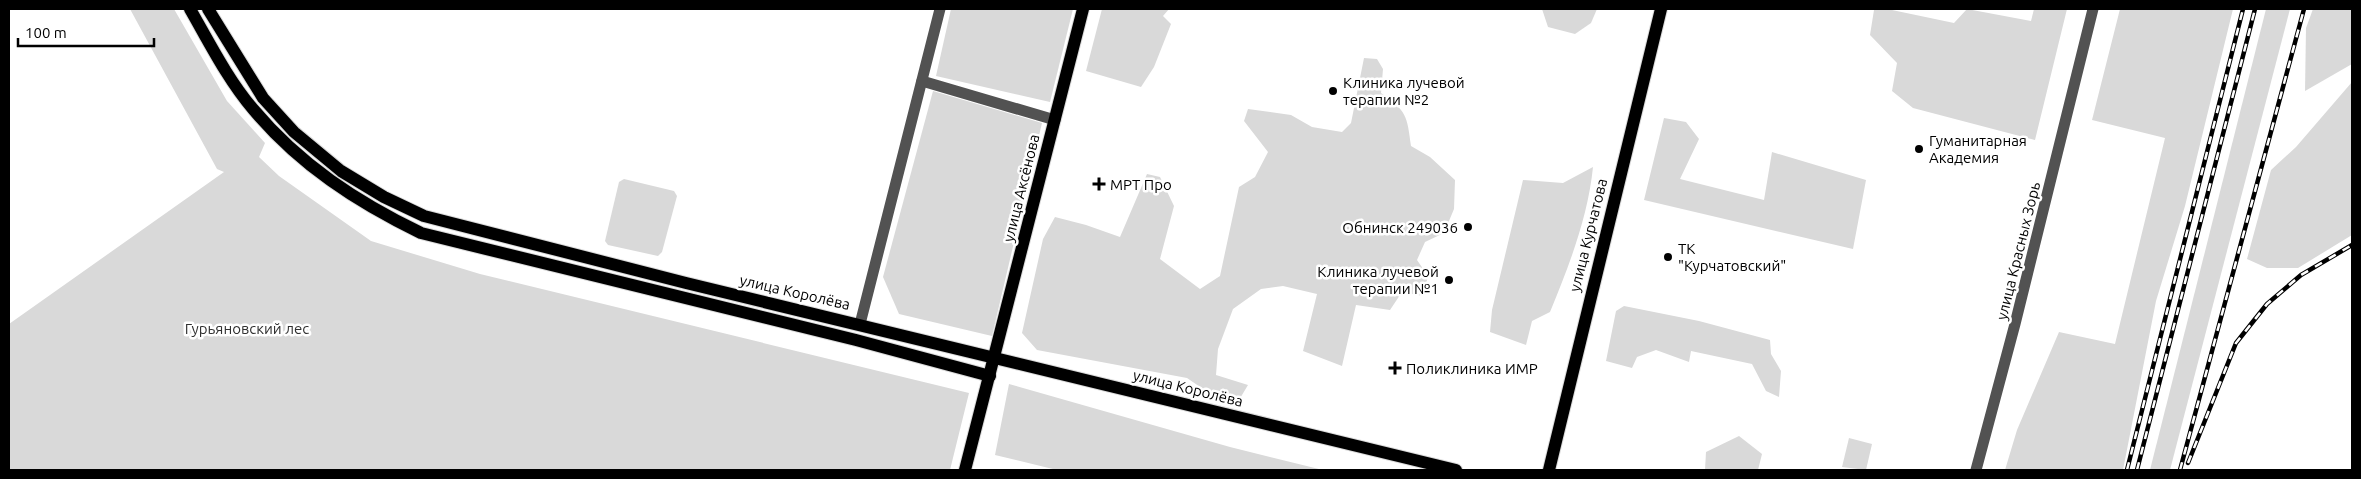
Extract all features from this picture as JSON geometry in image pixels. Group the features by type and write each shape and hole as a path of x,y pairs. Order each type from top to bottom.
{"main road":[{"name":"улица Королёва","path":"190,9 225,69 252,109 285,142 333,184 377,212 421,233 856,340 990,376"},
{"name":"улица Королёва","path":"208,9 263,98 294,132 341,171 384,197 424,216 686,283 1456,470"},
{"name":"улица Аксёнова","path":"965,470 1083,9"},
{"name":"улица Курчатова","path":"1549,470 1661,9"},
{"path":"856,340 860,324"}],"street":[{"path":"860,324 940,9"},
{"name":"улица Красных Зорь","path":"1976,470 2015,324 2093,9"},
{"path":"922,81 1055,120"}],"green space":[{"name":"Гурьяновский лес","path":"130,9 174,9 227,101 265,143 259,157 279,176 371,241 480,274 969,393 950,470 9,470 9,324 224,172 217,169"},
{"path":"951,9 1073,9 1050,102 936,76"},
{"path":"1102,9 1169,9 1163,16 1171,24 1154,67 1141,87 1086,71"},
{"path":"1542,9 1597,9 1591,23 1575,34 1548,27"},
{"path":"1967,9 2031,21 2034,9 2067,9 2035,140 1913,108 1892,91 1897,63 1870,35 1874,10 1892,10 1954,23"},
{"path":"2120,9 2233,9 2185,206 2156,301 2123,470 2005,470 2017,430 2059,332 2115,344 2165,138 2092,120"},
{"path":"2266,9 2290,9 2170,470 2150,470"},
{"path":"2313,9 2352,9 2352,64 2305,91 2306,28"},
{"path":"1364,58 1377,59 1383,69 1381,93 1396,105 1404,115 1407,121 1411,146 1430,157 1455,180 1454,209 1444,233 1425,242 1417,260 1428,276 1423,296 1402,292 1390,310 1356,305 1342,366 1303,351 1317,294 1283,286 1261,289 1233,309 1218,349 1216,375 1248,385 1239,400 1209,393 1187,378 1037,350 1022,333 1043,239 1055,217 1120,237 1147,174 1160,177 1174,206 1160,259 1200,289 1220,276 1239,187 1255,177 1268,152 1244,121 1248,109 1291,115 1312,127 1342,132 1351,123"},
{"path":"2352,82 2352,235 2298,268 2267,268 2247,259 2271,170 2296,147"},
{"path":"933,91 1042,123 992,336 899,314 883,277"},
{"path":"1664,118 1686,122 1699,139 1680,179 1764,200 1772,152 1866,180 1853,249 1644,200"},
{"path":"1593,167 1582,223 1571,259 1550,312 1532,321 1526,345 1490,332 1492,310 1523,180 1563,183"},
{"path":"624,179 674,191 677,196 662,252 658,256 608,245 605,241 619,182"},
{"path":"1624,306 1699,321 1770,340 1771,354 1781,371 1779,397 1766,391 1752,364 1691,351 1689,362 1656,350 1637,357 1632,368 1606,361 1616,311"},
{"path":"1009,384 1230,447 1323,470 1057,470 995,455"},
{"path":"1739,436 1762,454 1758,470 1705,470 1706,452"},
{"path":"1849,438 1872,444 1866,470 1842,467"}],"railway":[{"path":"2127,470 2243,9"},
{"path":"2137,470 2255,9"},
{"path":"2180,470 2304,9"},
{"path":"2188,463 2236,343 2267,304 2301,275 2352,245"}],"place":[{"name":"Клиника лучевой терапии №2","path":"1333,91"},
{"name":"Гуманитарная Академия","path":"1919,149"},
{"name":"МРТ Про","path":"1099,184"},
{"name":"Обнинск 249036","path":"1468,227"},
{"name":"ТК \"Курчатовский\"","path":"1668,257"},
{"name":"Клиника лучевой терапии №1","path":"1449,280"},
{"name":"Поликлиника ИМР","path":"1395,368"}]}
